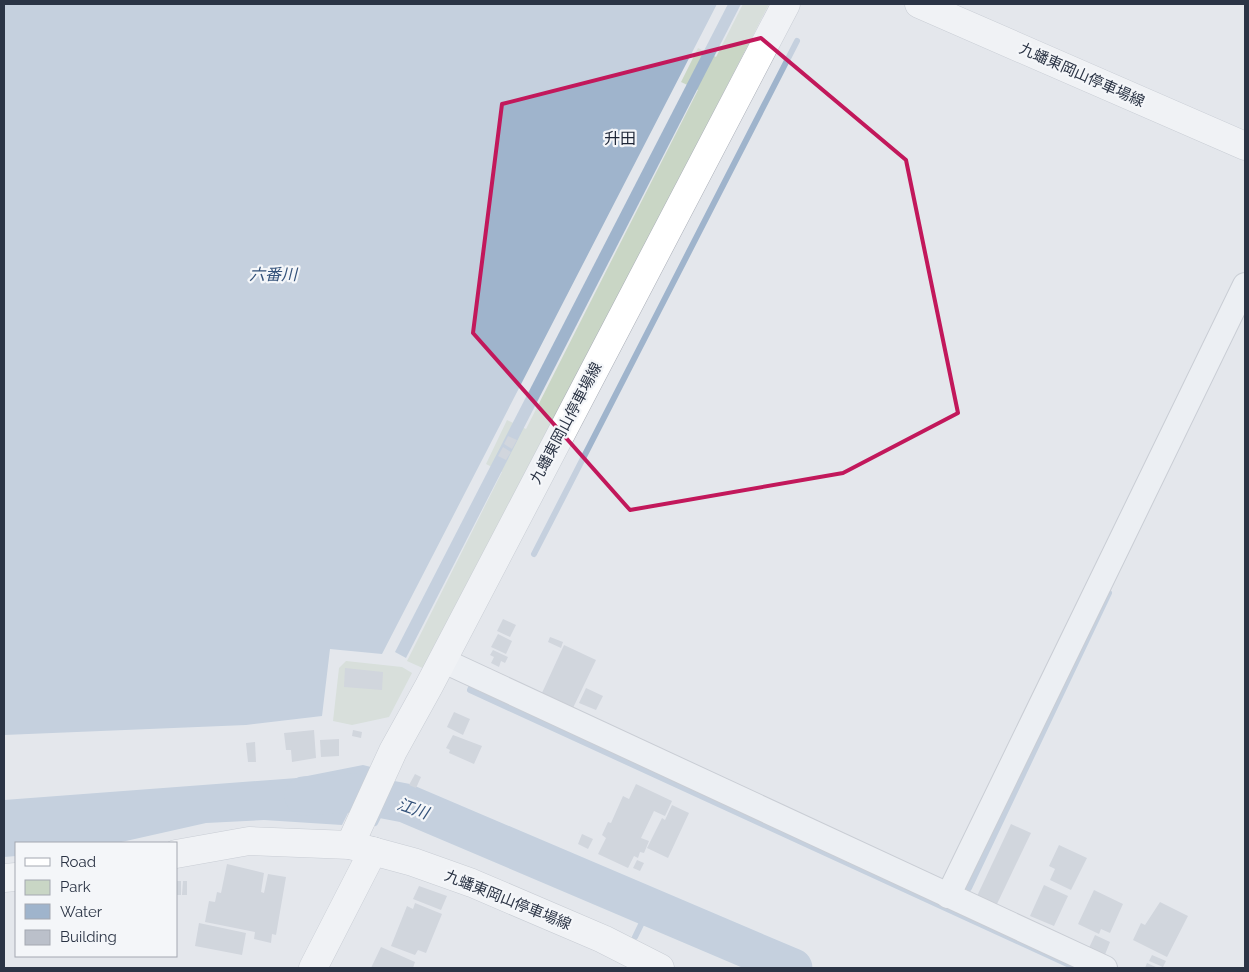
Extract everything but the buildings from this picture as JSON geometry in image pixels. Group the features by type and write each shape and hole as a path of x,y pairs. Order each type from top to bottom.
{"main road":[{"name":"九蟠東岡山停車場線","path":"361,841 384,769 786,4"},
{"name":"九蟠東岡山停車場線","path":"920,4 1245,146"},
{"name":"九蟠東岡山停車場線","path":"178,854 249,841 361,841 490,891 594,935 660,968"},
{"path":"313,968 361,841"}],"street":[{"path":"948,896 1245,284"},
{"path":"442,660 1105,968"}],"highlighted area":[{"path":"761,38 906,160 958,413 843,473 630,510 473,333 502,104"}],"green space":[{"path":"743,4 769,4 427,670 407,661 502,472 486,464 507,420 526,429 698,90 681,82 698,48 716,57"},
{"path":"346,661 402,667 412,673 389,717 352,725 333,721 339,668"}],"water":[{"name":"六番川","path":"4,4 717,4 382,654 330,649 322,716 246,725 4,735"},
{"path":"728,4 741,4 406,658 395,652"},
{"path":"363,765 371,767 342,825 264,820 206,823 121,842 15,842 15,856 4,857 4,800 297,778"}],"waterway":[{"path":"534,554 797,41"},
{"path":"969,888 1109,593"},
{"path":"474,681 470,690 1076,968"},
{"name":"江川","path":"304,796 353,793 405,803 793,968"},
{"path":"375,823 387,799"},
{"path":"635,937 649,908"}],"district":[{"name":"升田","path":"620,138"}]}
